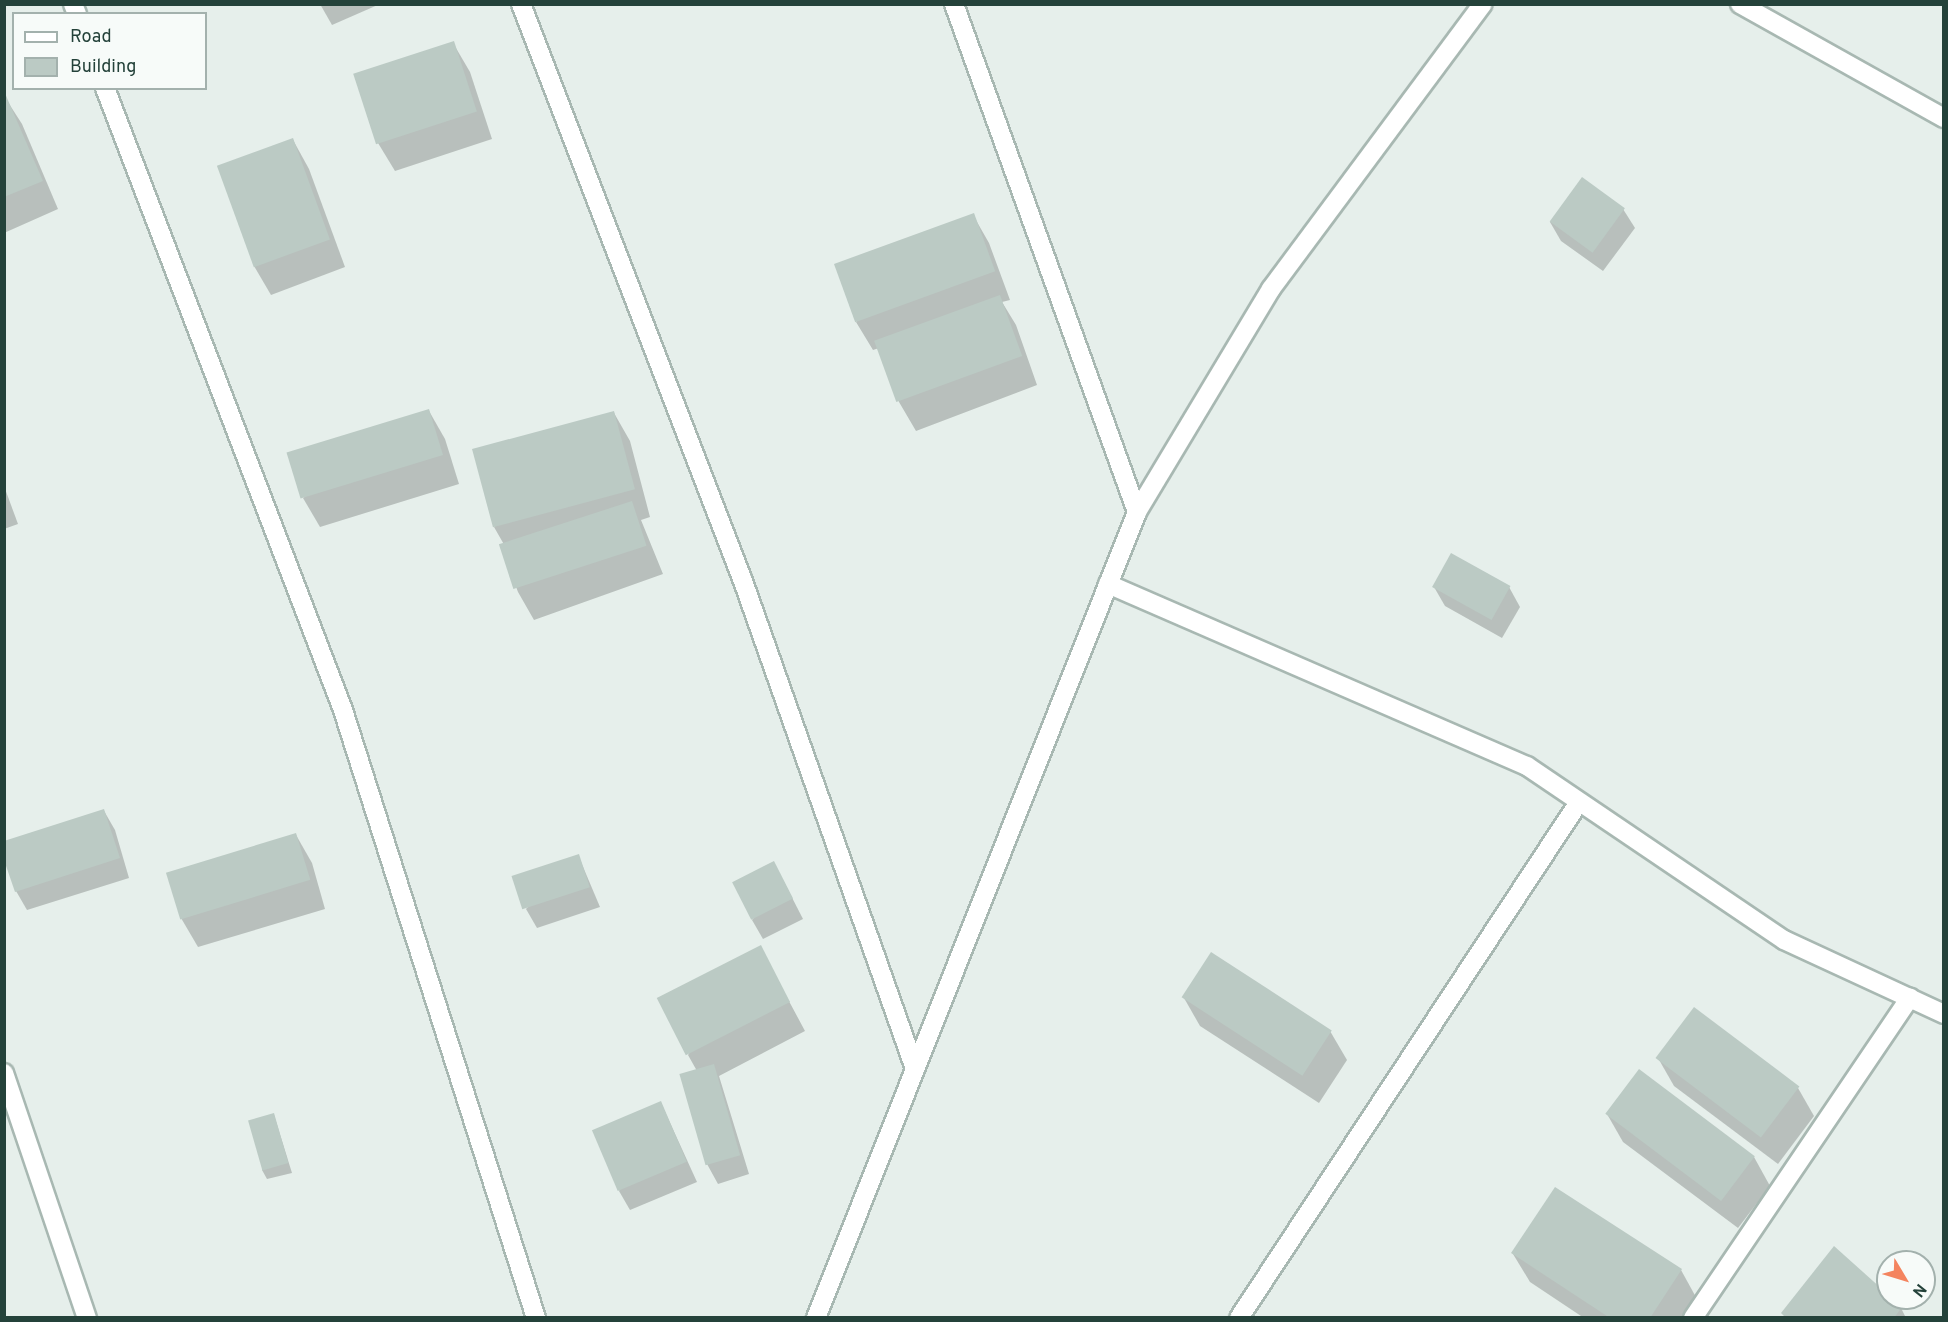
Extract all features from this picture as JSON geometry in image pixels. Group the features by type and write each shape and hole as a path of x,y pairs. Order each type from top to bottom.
{"street":[{"path":"521,4 743,581 915,1069"},
{"path":"954,4 1137,512"},
{"path":"816,1317 1137,512 1271,288 1484,4"},
{"path":"1740,4 1944,118"},
{"path":"106,90 343,710 536,1317"},
{"path":"1108,584 1527,766 1784,940 1944,1014"},
{"path":"1239,1317 1579,802"},
{"path":"1693,1317 1910,998"},
{"path":"4,1073 87,1317"}],"building":[{"path":"454,41 477,111 376,144 353,74"},
{"path":"4,91 43,181 4,197"},
{"path":"293,138 330,239 254,267 217,166"},
{"path":"1582,177 1625,208 1593,253 1550,221"},
{"path":"974,213 995,271 855,322 834,264"},
{"path":"1000,295 1022,356 896,402 874,341"},
{"path":"429,409 443,455 301,498 287,453"},
{"path":"614,411 635,489 493,527 472,449"},
{"path":"632,501 647,546 513,589 499,544"},
{"path":"1451,553 1510,586 1492,620 1432,587"},
{"path":"104,809 120,858 15,892 4,860 4,841"},
{"path":"296,833 310,880 180,920 166,873"},
{"path":"579,854 590,887 522,909 511,876"},
{"path":"774,861 793,898 751,920 732,882"},
{"path":"761,945 790,1002 686,1055 657,998"},
{"path":"1211,952 1332,1030 1302,1076 1182,997"},
{"path":"1694,1007 1799,1086 1761,1138 1655,1058"},
{"path":"714,1064 740,1155 706,1165 679,1074"},
{"path":"1639,1069 1755,1156 1721,1201 1605,1114"},
{"path":"661,1101 687,1162 618,1191 592,1130"},
{"path":"274,1113 288,1163 262,1170 248,1120"},
{"path":"1555,1187 1682,1269 1650,1318 1610,1318 1511,1253"},
{"path":"1834,1246 1876,1284 1876,1310 1900,1310 1894,1318 1786,1318 1781,1313"}]}
